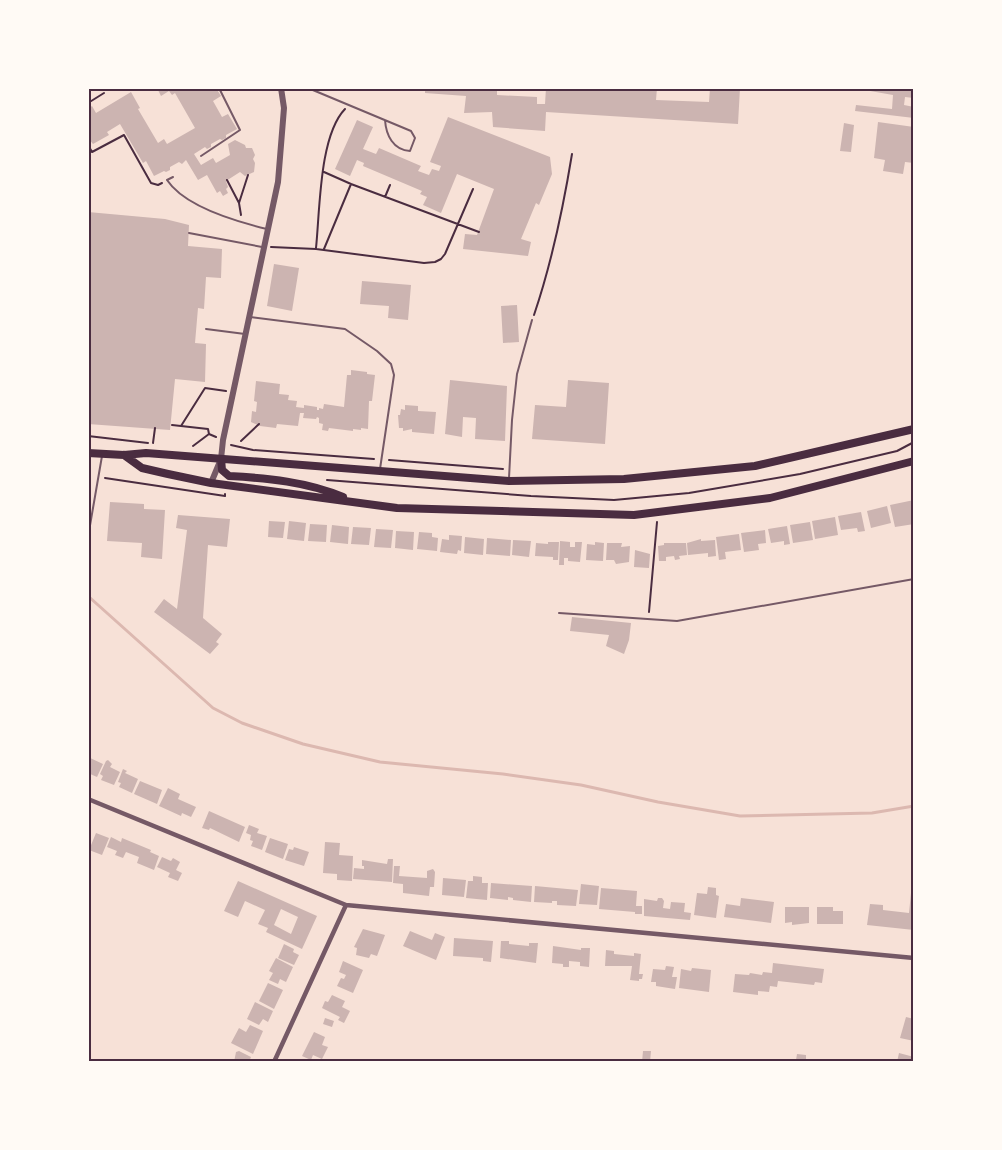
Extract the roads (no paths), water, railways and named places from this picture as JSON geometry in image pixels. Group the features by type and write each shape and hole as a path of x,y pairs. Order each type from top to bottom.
{"highway":[{"path":"88,453 124,455 146,453 509,481 624,479 755,466 914,429"},
{"path":"124,455 142,468 211,483 397,508 634,515 770,498 914,461"},
{"path":"220,459 222,470 229,476 326,489 355,502"}],"street":[{"path":"211,483 220,459 269,230 279,172 284,108 281,88"},
{"path":"88,799 346,905 914,958"},
{"path":"274,1062 346,905"}],"lane":[{"path":"201,156 240,130 219,88"},
{"path":"308,88 385,120 411,131 415,138 410,151 405,151 392,143 386,131 385,120"},
{"path":"173,177 167,180 193,201 242,223 269,230"},
{"path":"189,233 265,247"},
{"path":"250,317 345,329 377,351 391,364 394,375 380,471"},
{"path":"509,481 517,375 532,320"},
{"path":"206,329 246,334"},
{"path":"88,537 102,454"},
{"path":"559,613 677,621 914,579"}],"waterway":[{"path":"88,596 213,708 242,723 303,744 380,762 503,774 581,785 658,802 740,816 872,813 914,806"}]}
